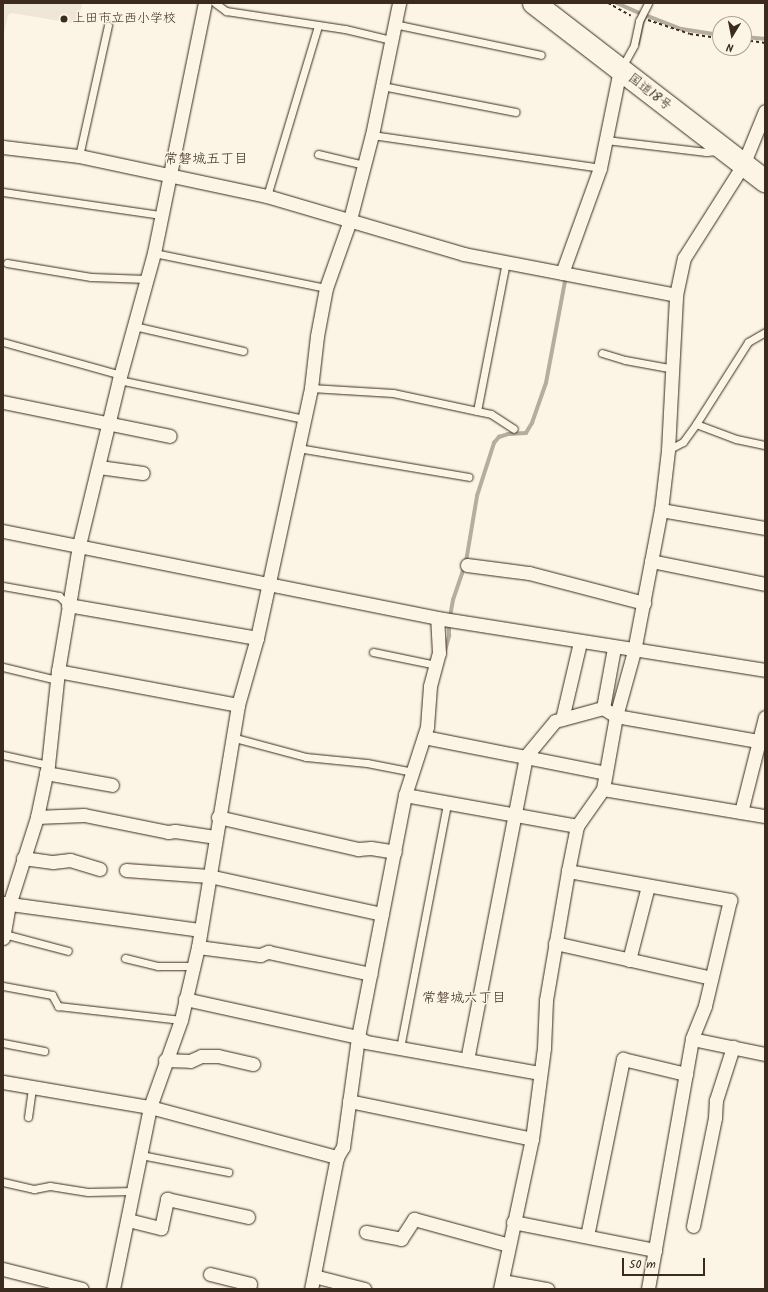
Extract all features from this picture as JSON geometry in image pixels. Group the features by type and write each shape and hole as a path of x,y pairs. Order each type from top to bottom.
{"highway":[{"name":"国道18号","path":"534,3 723,151 765,181"}],"street":[{"path":"3,936 6,904 37,817 47,769 57,676 79,545 110,425 120,378 154,253 161,215 171,177 205,3"},
{"path":"113,1289 134,1192 150,1107 180,1020 198,947 218,817 234,738 238,705 257,638 267,582 311,388 317,336 326,288 350,223 372,135 399,3"},
{"path":"562,273 600,168 620,70"},
{"path":"547,1289 501,1285 532,1139 544,1048 546,1000 568,871 578,826 603,789 616,716 634,651 652,561 661,510 668,450 674,369 676,295 684,258 743,165 765,111"},
{"path":"3,147 79,156 171,177 267,196 350,223 464,254 676,295"},
{"path":"3,402 170,436"},
{"path":"99,467 143,473"},
{"path":"661,510 765,528"},
{"path":"3,531 267,582 437,618 614,648 765,670"},
{"path":"652,561 765,584"},
{"path":"467,565 529,573 644,603"},
{"path":"68,605 257,638"},
{"path":"364,1289 312,1283 337,1157 343,1147 358,1037 405,796 424,737 430,686 439,653 437,618"},
{"path":"562,719 580,642"},
{"path":"603,708 614,648"},
{"path":"57,676 238,705"},
{"path":"467,1060 526,756 555,721 603,708 616,716 758,741"},
{"path":"741,812 765,717"},
{"path":"424,737 526,756 605,773"},
{"path":"47,769 112,785"},
{"path":"603,789 765,816"},
{"path":"405,796 578,826"},
{"path":"37,817 84,816 168,832 176,831 215,837"},
{"path":"218,817 358,849 371,848 395,852"},
{"path":"23,858 53,862 70,860 100,869"},
{"path":"126,870 209,876 382,914"},
{"path":"568,871 730,900 705,1006 692,1039 648,1289"},
{"path":"629,960 648,886"},
{"path":"6,904 200,930"},
{"path":"555,943 711,978"},
{"path":"198,947 260,955 268,952 371,974"},
{"path":"185,998 358,1037 366,1042 540,1073"},
{"path":"692,1039 765,1054"},
{"path":"693,1226 715,1118 716,1100 733,1047"},
{"path":"165,1060 190,1061 201,1056 218,1056 253,1064"},
{"path":"587,1236 623,1059 686,1074"},
{"path":"3,1082 150,1107 337,1157"},
{"path":"349,1101 532,1139"},
{"path":"128,1220 161,1228 167,1199 248,1217"},
{"path":"366,1232 401,1239 414,1219 509,1245"},
{"path":"514,1222 655,1250"},
{"path":"3,1269 82,1289"},
{"path":"210,1274 250,1284 249,1289"}],"lane":[{"path":"215,3 226,11 345,29 391,40"},
{"path":"620,70 634,45 641,19 648,3"},
{"path":"394,24 541,55"},
{"path":"79,156 108,25"},
{"path":"267,196 318,26"},
{"path":"382,86 516,112"},
{"path":"372,135 600,168"},
{"path":"606,140 706,152 723,151"},
{"path":"318,154 364,166"},
{"path":"3,192 161,215"},
{"path":"154,253 326,288"},
{"path":"477,411 506,262"},
{"path":"7,263 91,277 147,279"},
{"path":"134,326 243,351"},
{"path":"668,450 683,442 748,342 765,332"},
{"path":"3,342 120,378 304,419"},
{"path":"602,353 625,360 674,369"},
{"path":"311,388 393,393 491,414 514,429"},
{"path":"696,424 736,439 765,445"},
{"path":"298,448 469,477"},
{"path":"3,586 59,596 68,605"},
{"path":"373,652 436,665"},
{"path":"3,667 57,676"},
{"path":"234,738 306,757 367,763 413,772"},
{"path":"3,755 47,769"},
{"path":"400,1048 447,804"},
{"path":"3,936 68,951"},
{"path":"125,958 158,966 193,966"},
{"path":"3,986 52,995 58,1006 180,1020"},
{"path":"3,1043 44,1050"},
{"path":"28,1117 32,1087"},
{"path":"140,1155 228,1172"},
{"path":"3,1182 34,1189 50,1186 88,1192 134,1192"}],"path":[{"path":"608,3 641,19 679,31 712,37"},
{"path":"752,41 765,43"}],"shaded area":[{"name":"上田市立西小学校","path":"3,3 82,3 78,24 11,13 8,15 3,37"}],"waterway":[{"path":"617,3 639,13"},
{"path":"645,15 682,29 712,34"},
{"path":"638,44 643,21 646,16"},
{"path":"752,38 765,39"},
{"path":"466,562 477,496 494,443 499,437 508,434 526,433 532,423 546,383 566,276"},
{"path":"450,617 453,600 464,568"},
{"path":"444,654 449,636 449,623"}],"place":[{"name":"上田市立西小学校","path":"64,19"}],"district":[{"name":"常磐城五丁目","path":"206,159"},
{"name":"常磐城六丁目","path":"464,998"}]}
